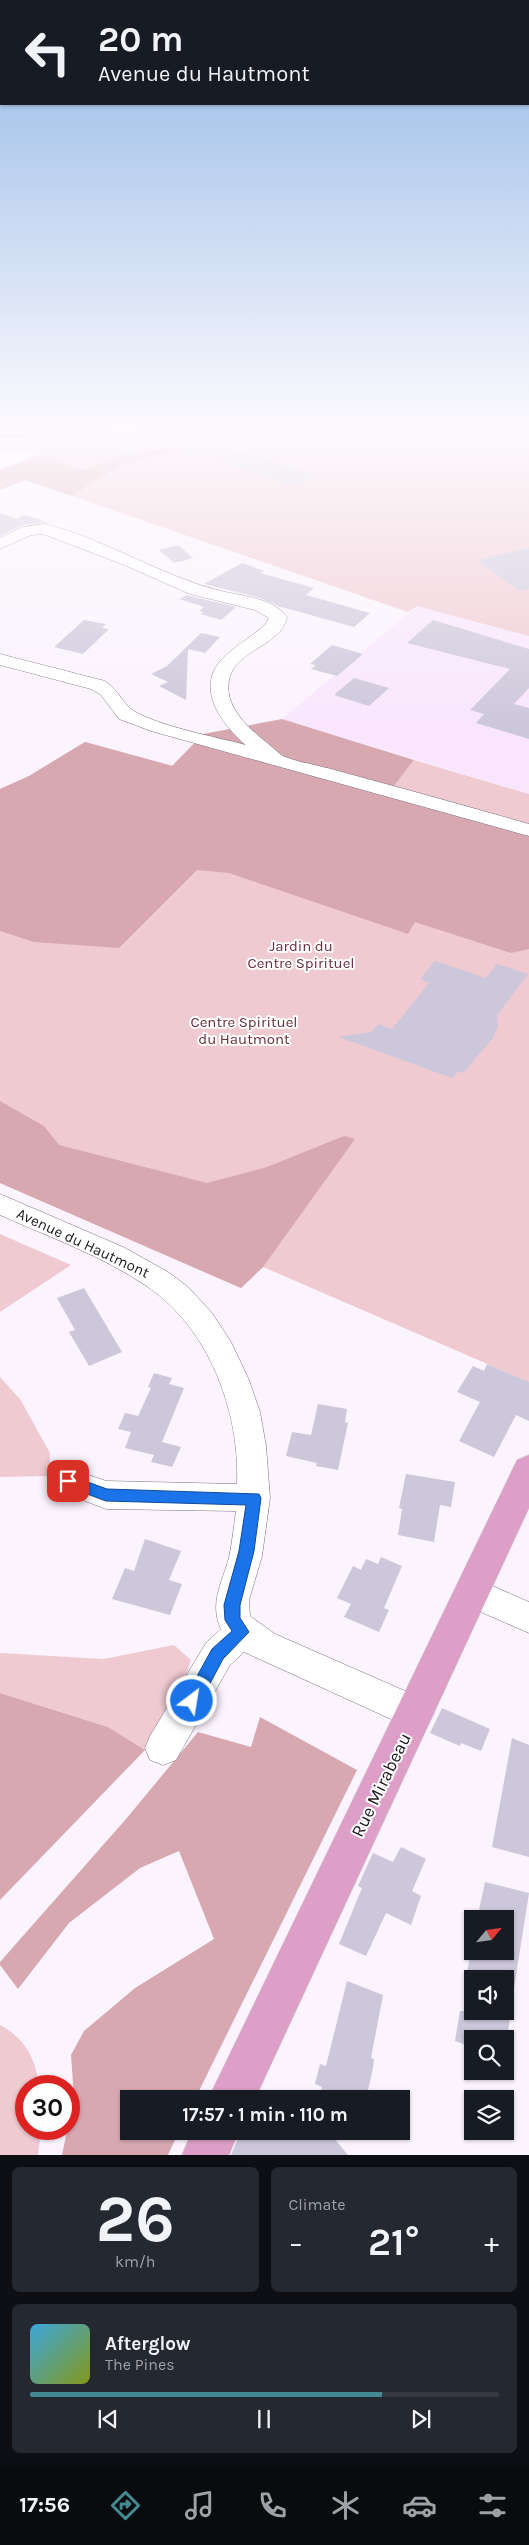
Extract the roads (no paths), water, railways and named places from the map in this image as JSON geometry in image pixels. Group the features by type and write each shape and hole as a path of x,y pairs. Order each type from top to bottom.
{"main road":[{"name":"Rue Mirabeau","path":"235,2090 416,1713 529,1470"},
{"path":"205,2155 212,2140"}],"street":[{"path":"0,544 28,530 45,529 128,560 196,590 261,606 272,611 278,617 277,623 228,664 221,676 219,693 223,705 238,726 259,746 282,761"},
{"path":"0,659 98,685 111,694 122,711 148,723 529,830"},
{"name":"Avenue du Hautmont","path":"0,1204 134,1265 167,1286 200,1319 224,1358 242,1399 252,1451 254,1498 247,1551 232,1605 233,1620 242,1632"},
{"path":"68,1481 106,1495 254,1498"},
{"path":"472,1592 529,1618"},
{"path":"163,1748 218,1654 242,1632 263,1645 416,1713"}],"park label":[{"name":"Jardin du Centre Spirituel","path":"301,954"},
{"name":"Centre Spirituel du Hautmont","path":"244,1030"}]}
